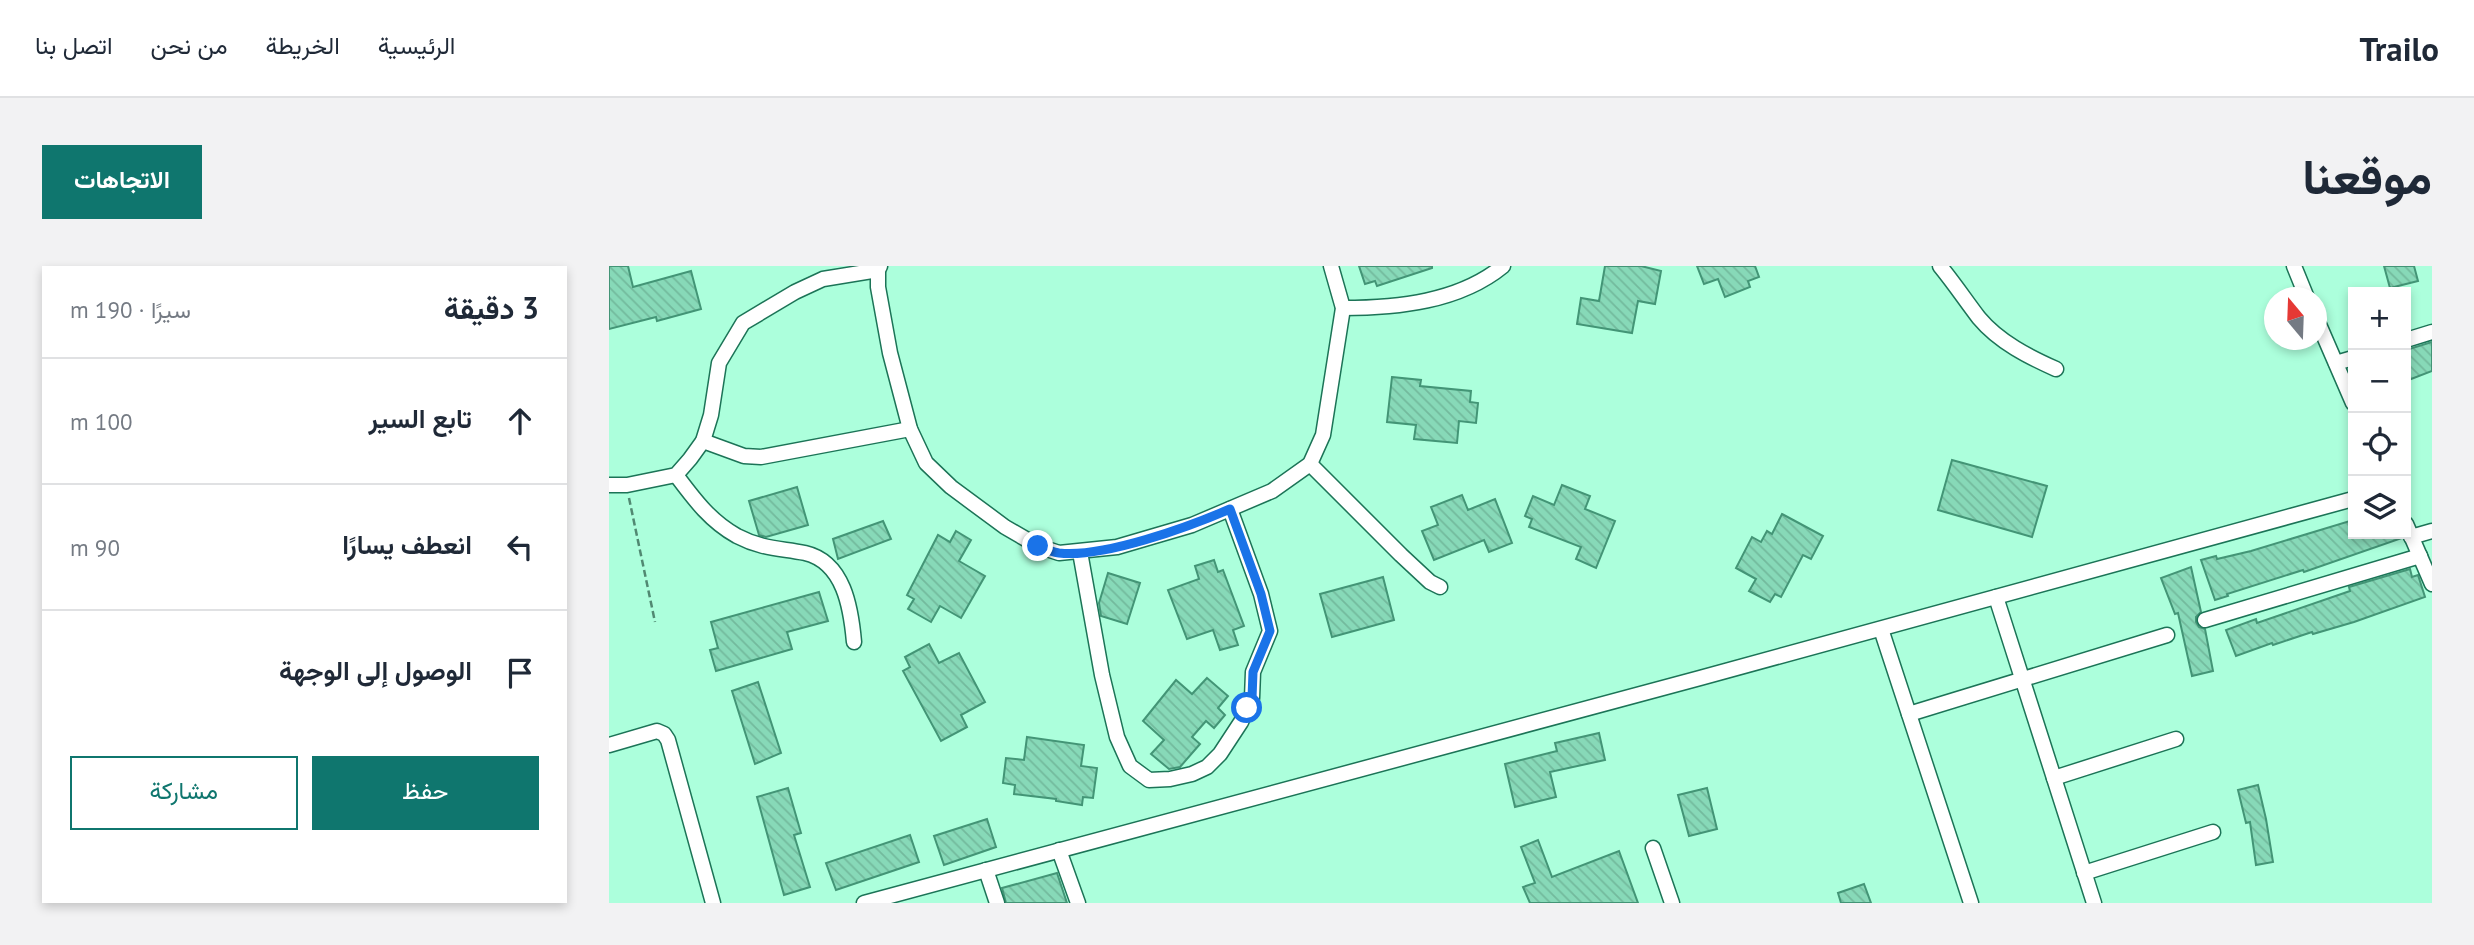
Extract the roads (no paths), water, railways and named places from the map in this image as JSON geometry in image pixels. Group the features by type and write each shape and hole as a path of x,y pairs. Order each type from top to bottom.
{"street":[{"path":"609,485 627,485 676,475 703,441 711,415 719,363 743,323 828,272 879,268 880,301 890,353 910,429 926,463 934,471 1005,527 1038,546 1059,553 1117,547 1179,529 1272,491 1310,464 1323,435 1343,308 1331,266"},
{"path":"1343,308 1379,308 1440,298 1471,285 1503,266"},
{"path":"1940,266 1980,319 1991,329 2025,355 2056,369"},
{"path":"2294,266 2303,287"},
{"path":"2411,338 2432,332"},
{"path":"2327,344 2348,391"},
{"path":"2336,363 2348,359"},
{"path":"703,441 744,456 761,457 910,429"},
{"path":"1310,464 1401,555 1430,582 1440,587"},
{"path":"676,475 717,524 739,537 767,548 806,553 819,558 842,583 850,608 854,642"},
{"path":"864,903 2348,500"},
{"path":"1080,552 1102,675 1117,737 1130,766 1149,780 1192,774 1207,767 1220,754 1241,722 1252,698 1253,672 1270,631 1261,594 1230,509"},
{"path":"2411,530 2432,531"},
{"path":"2411,535 2432,583"},
{"path":"2205,620 2420,556"},
{"path":"1996,597 2094,903"},
{"path":"1881,629 1971,903"},
{"path":"1909,714 2167,635"},
{"path":"609,745 657,731 664,734 668,740 713,903"},
{"path":"2054,778 2176,739"},
{"path":"2084,873 2213,832"},
{"path":"1653,848 1672,903"},
{"path":"1059,850 1078,903"},
{"path":"986,870 997,903"}]}
